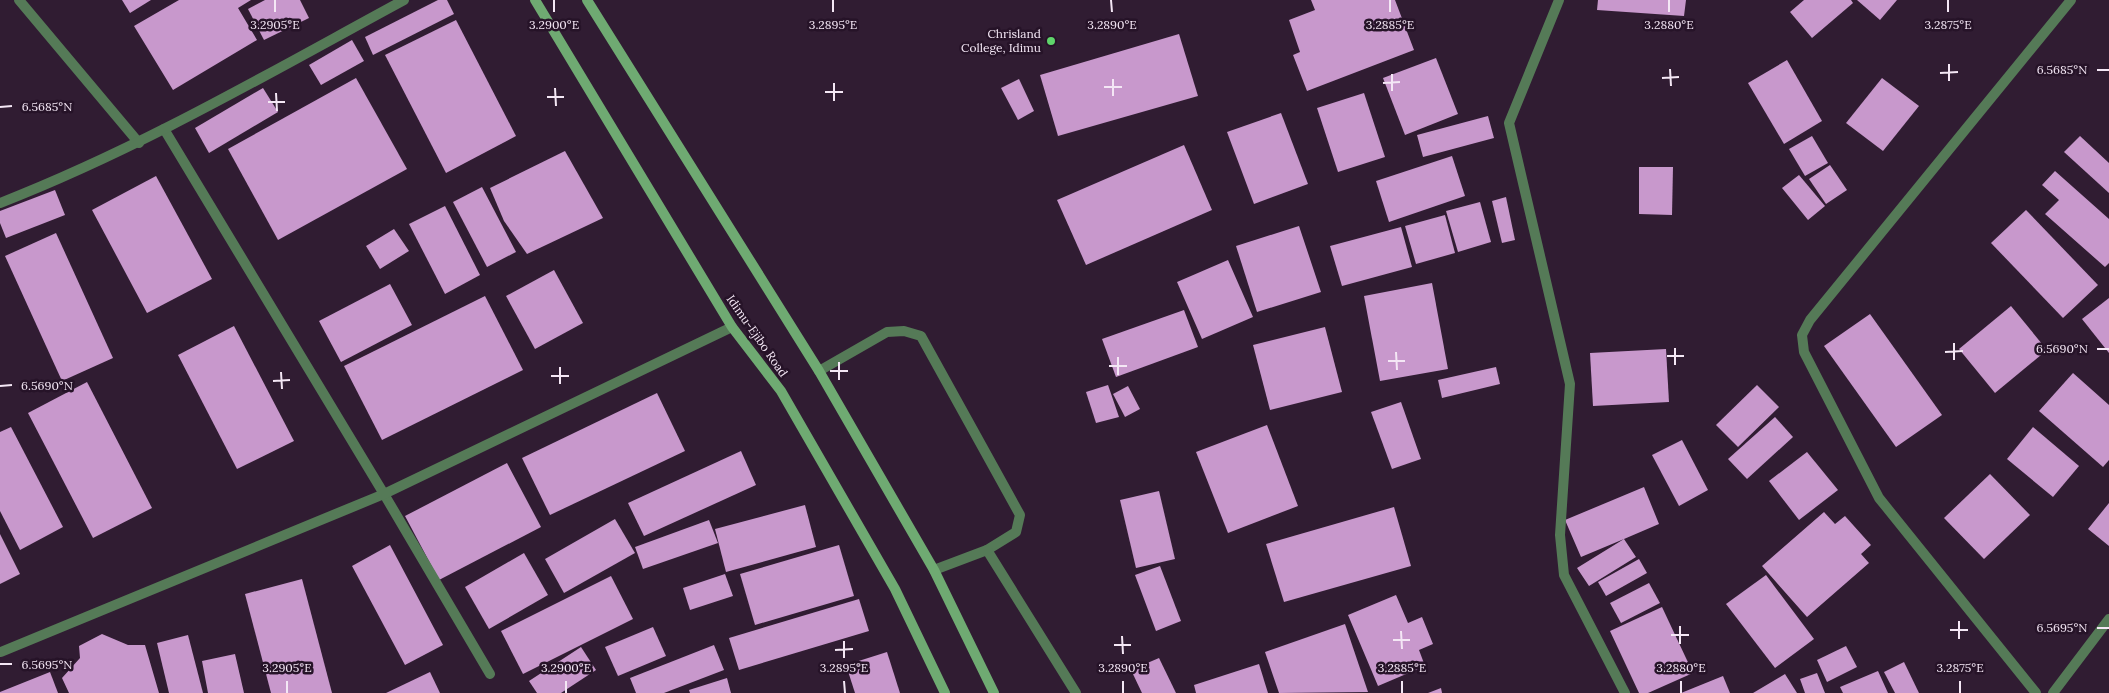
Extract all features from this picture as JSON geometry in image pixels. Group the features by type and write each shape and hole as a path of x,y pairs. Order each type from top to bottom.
{"main road":[{"name":"Idimu-Ejibo Road","path":"535,0 732,327 781,391 895,588 946,693"},
{"path":"588,0 819,371 934,570 994,693"}],"street":[{"path":"19,0 139,143"},
{"path":"0,203 139,143 404,0"},
{"path":"1559,0 1509,123 1570,384 1560,534 1564,575 1625,693"},
{"path":"2036,693 1878,498 1804,352 1802,334 1810,320 2071,0"},
{"path":"164,130 384,494 490,674"},
{"path":"1,652 384,494 732,327"},
{"path":"819,371 887,332 904,331 921,336 1020,515 1016,532 987,550 934,570"},
{"path":"987,550 1076,693"},
{"path":"2053,693 2109,619"}],"building":[{"path":"122,0 151,0 130,13"},
{"path":"179,0 251,0 238,8 257,40 173,90 134,26"},
{"path":"265,0 300,0 309,18 264,40 248,9"},
{"path":"438,0 447,0 454,14 373,55 365,37"},
{"path":"1311,0 1395,0 1414,50 1307,91 1293,55 1300,52 1289,20 1315,10"},
{"path":"1598,0 1686,0 1684,16 1597,10"},
{"path":"1804,0 1851,0 1853,3 1812,38 1790,12"},
{"path":"1857,0 1897,0 1880,20"},
{"path":"456,20 516,136 446,173 385,55"},
{"path":"1179,34 1198,96 1058,136 1040,75"},
{"path":"352,40 364,61 321,85 309,65"},
{"path":"1436,58 1458,114 1405,135 1383,78"},
{"path":"1787,60 1822,121 1784,144 1748,83"},
{"path":"356,78 407,169 278,240 228,149"},
{"path":"1882,78 1919,106 1883,151 1846,123"},
{"path":"1019,79 1034,111 1018,120 1001,88"},
{"path":"263,88 278,112 209,153 195,128"},
{"path":"1364,93 1385,157 1338,172 1317,108"},
{"path":"1281,113 1308,184 1254,204 1227,132"},
{"path":"1488,116 1494,138 1423,157 1417,135"},
{"path":"1812,136 1828,163 1805,176 1789,149"},
{"path":"2080,136 2109,163 2109,193 2064,152"},
{"path":"1184,145 1212,210 1086,265 1057,200"},
{"path":"565,151 603,218 527,254 504,221 490,188"},
{"path":"1452,156 1465,196 1389,222 1376,181"},
{"path":"1830,165 1847,190 1826,204 1809,179"},
{"path":"1639,167 1673,167 1672,215 1639,214"},
{"path":"2055,171 2109,219 2109,263 2105,267 2045,214 2059,200 2042,185"},
{"path":"1799,175 1825,206 1808,220 1782,188"},
{"path":"156,176 212,279 147,313 92,210"},
{"path":"482,187 516,252 487,267 453,202"},
{"path":"55,190 65,215 6,238 0,223 0,211"},
{"path":"1506,197 1515,240 1502,243 1492,201"},
{"path":"1480,202 1491,242 1458,252 1446,211"},
{"path":"445,206 480,275 445,294 409,224"},
{"path":"2026,210 2098,285 2063,318 1991,243"},
{"path":"1445,215 1455,253 1416,264 1405,226"},
{"path":"1299,226 1321,292 1257,312 1236,246"},
{"path":"1401,227 1412,267 1342,286 1330,246"},
{"path":"394,229 409,251 380,269 366,246"},
{"path":"56,233 113,358 62,381 5,256"},
{"path":"1228,260 1253,317 1202,339 1177,282"},
{"path":"554,270 583,323 535,349 506,296"},
{"path":"1432,283 1448,369 1380,381 1364,296"},
{"path":"390,284 412,325 341,362 319,321"},
{"path":"485,296 523,370 382,440 344,366"},
{"path":"2109,298 2109,353 2082,319"},
{"path":"2011,306 2047,350 1995,393 1959,349"},
{"path":"1184,310 1198,347 1116,377 1102,339"},
{"path":"1870,314 1942,415 1896,447 1824,346"},
{"path":"234,326 294,441 237,469 178,355"},
{"path":"1325,327 1342,392 1270,410 1253,345"},
{"path":"1666,349 1669,402 1593,406 1590,353"},
{"path":"1496,367 1500,384 1442,398 1438,380"},
{"path":"2073,373 2109,405 2109,460 2103,467 2039,411"},
{"path":"87,382 152,508 93,538 28,413"},
{"path":"1108,385 1119,417 1096,423 1086,392"},
{"path":"1757,385 1779,407 1738,447 1716,425"},
{"path":"1128,386 1140,409 1125,417 1113,394"},
{"path":"657,393 685,451 550,515 522,458"},
{"path":"1401,402 1421,459 1392,469 1371,412"},
{"path":"1775,417 1793,437 1747,479 1728,459"},
{"path":"1267,425 1298,506 1228,533 1196,452"},
{"path":"11,427 63,527 20,550 0,511 0,432"},
{"path":"2033,427 2079,466 2053,497 2007,459"},
{"path":"1682,440 1708,490 1679,506 1652,455"},
{"path":"741,451 756,485 644,536 628,503"},
{"path":"1807,452 1838,490 1799,520 1769,481"},
{"path":"507,463 541,527 439,580 405,516"},
{"path":"1990,474 2030,515 1984,559 1944,518"},
{"path":"1644,487 1659,524 1581,557 1565,520"},
{"path":"1159,491 1175,559 1136,568 1120,500"},
{"path":"2109,503 2109,546 2088,529"},
{"path":"805,505 816,547 726,572 715,529"},
{"path":"1394,507 1411,566 1284,602 1266,544"},
{"path":"1824,512 1835,524 1845,516 1871,545 1861,554 1869,563 1807,617 1762,566"},
{"path":"615,519 635,553 564,593 545,559"},
{"path":"709,520 718,543 643,569 635,547"},
{"path":"0,534 20,574 0,584"},
{"path":"1624,539 1636,557 1589,586 1577,568"},
{"path":"390,545 443,645 405,665 352,566"},
{"path":"839,545 854,596 755,625 740,574"},
{"path":"524,553 548,595 489,629 465,587"},
{"path":"1639,559 1647,573 1606,596 1598,582"},
{"path":"1160,566 1181,621 1156,631 1135,575"},
{"path":"725,574 733,596 690,610 683,588"},
{"path":"1766,575 1814,639 1775,668 1726,604"},
{"path":"611,576 633,619 523,674 501,631"},
{"path":"302,579 332,693 271,693 245,594"},
{"path":"1649,583 1660,603 1621,623 1610,603"},
{"path":"1396,595 1408,623 1422,617 1433,644 1419,650 1425,666 1378,686 1348,615"},
{"path":"859,599 869,631 739,670 729,638"},
{"path":"1662,607 1693,673 1648,693 1639,693 1610,631"},
{"path":"1345,624 1368,692 1279,693 1265,652"},
{"path":"653,627 666,656 618,676 605,647"},
{"path":"102,634 128,645 145,645 159,693 69,693 62,678 80,658 79,646"},
{"path":"188,635 203,693 169,693 157,643"},
{"path":"714,645 724,670 664,693 636,693 630,678"},
{"path":"1846,646 1857,667 1827,682 1817,660"},
{"path":"581,647 596,670 561,693 537,693 529,681"},
{"path":"887,652 900,693 855,693 846,665"},
{"path":"235,654 244,693 208,693 202,661"},
{"path":"1159,658 1176,693 1142,693 1131,670"},
{"path":"1904,662 1919,693 1895,693 1884,672"},
{"path":"1259,664 1268,693 1196,693 1194,685"},
{"path":"1878,671 1888,693 1843,693 1840,687"},
{"path":"50,672 58,693 0,693 0,692"},
{"path":"430,672 440,693 386,693"},
{"path":"1817,673 1825,693 1805,693 1800,679"},
{"path":"1785,674 1797,693 1753,693"},
{"path":"1723,676 1730,693 1681,693"},
{"path":"727,678 731,693 690,693 689,690"},
{"path":"1441,688 1442,693 1428,693"}],"place":[{"name":"Chrisland College, Idimu","path":"1051,41"}]}
